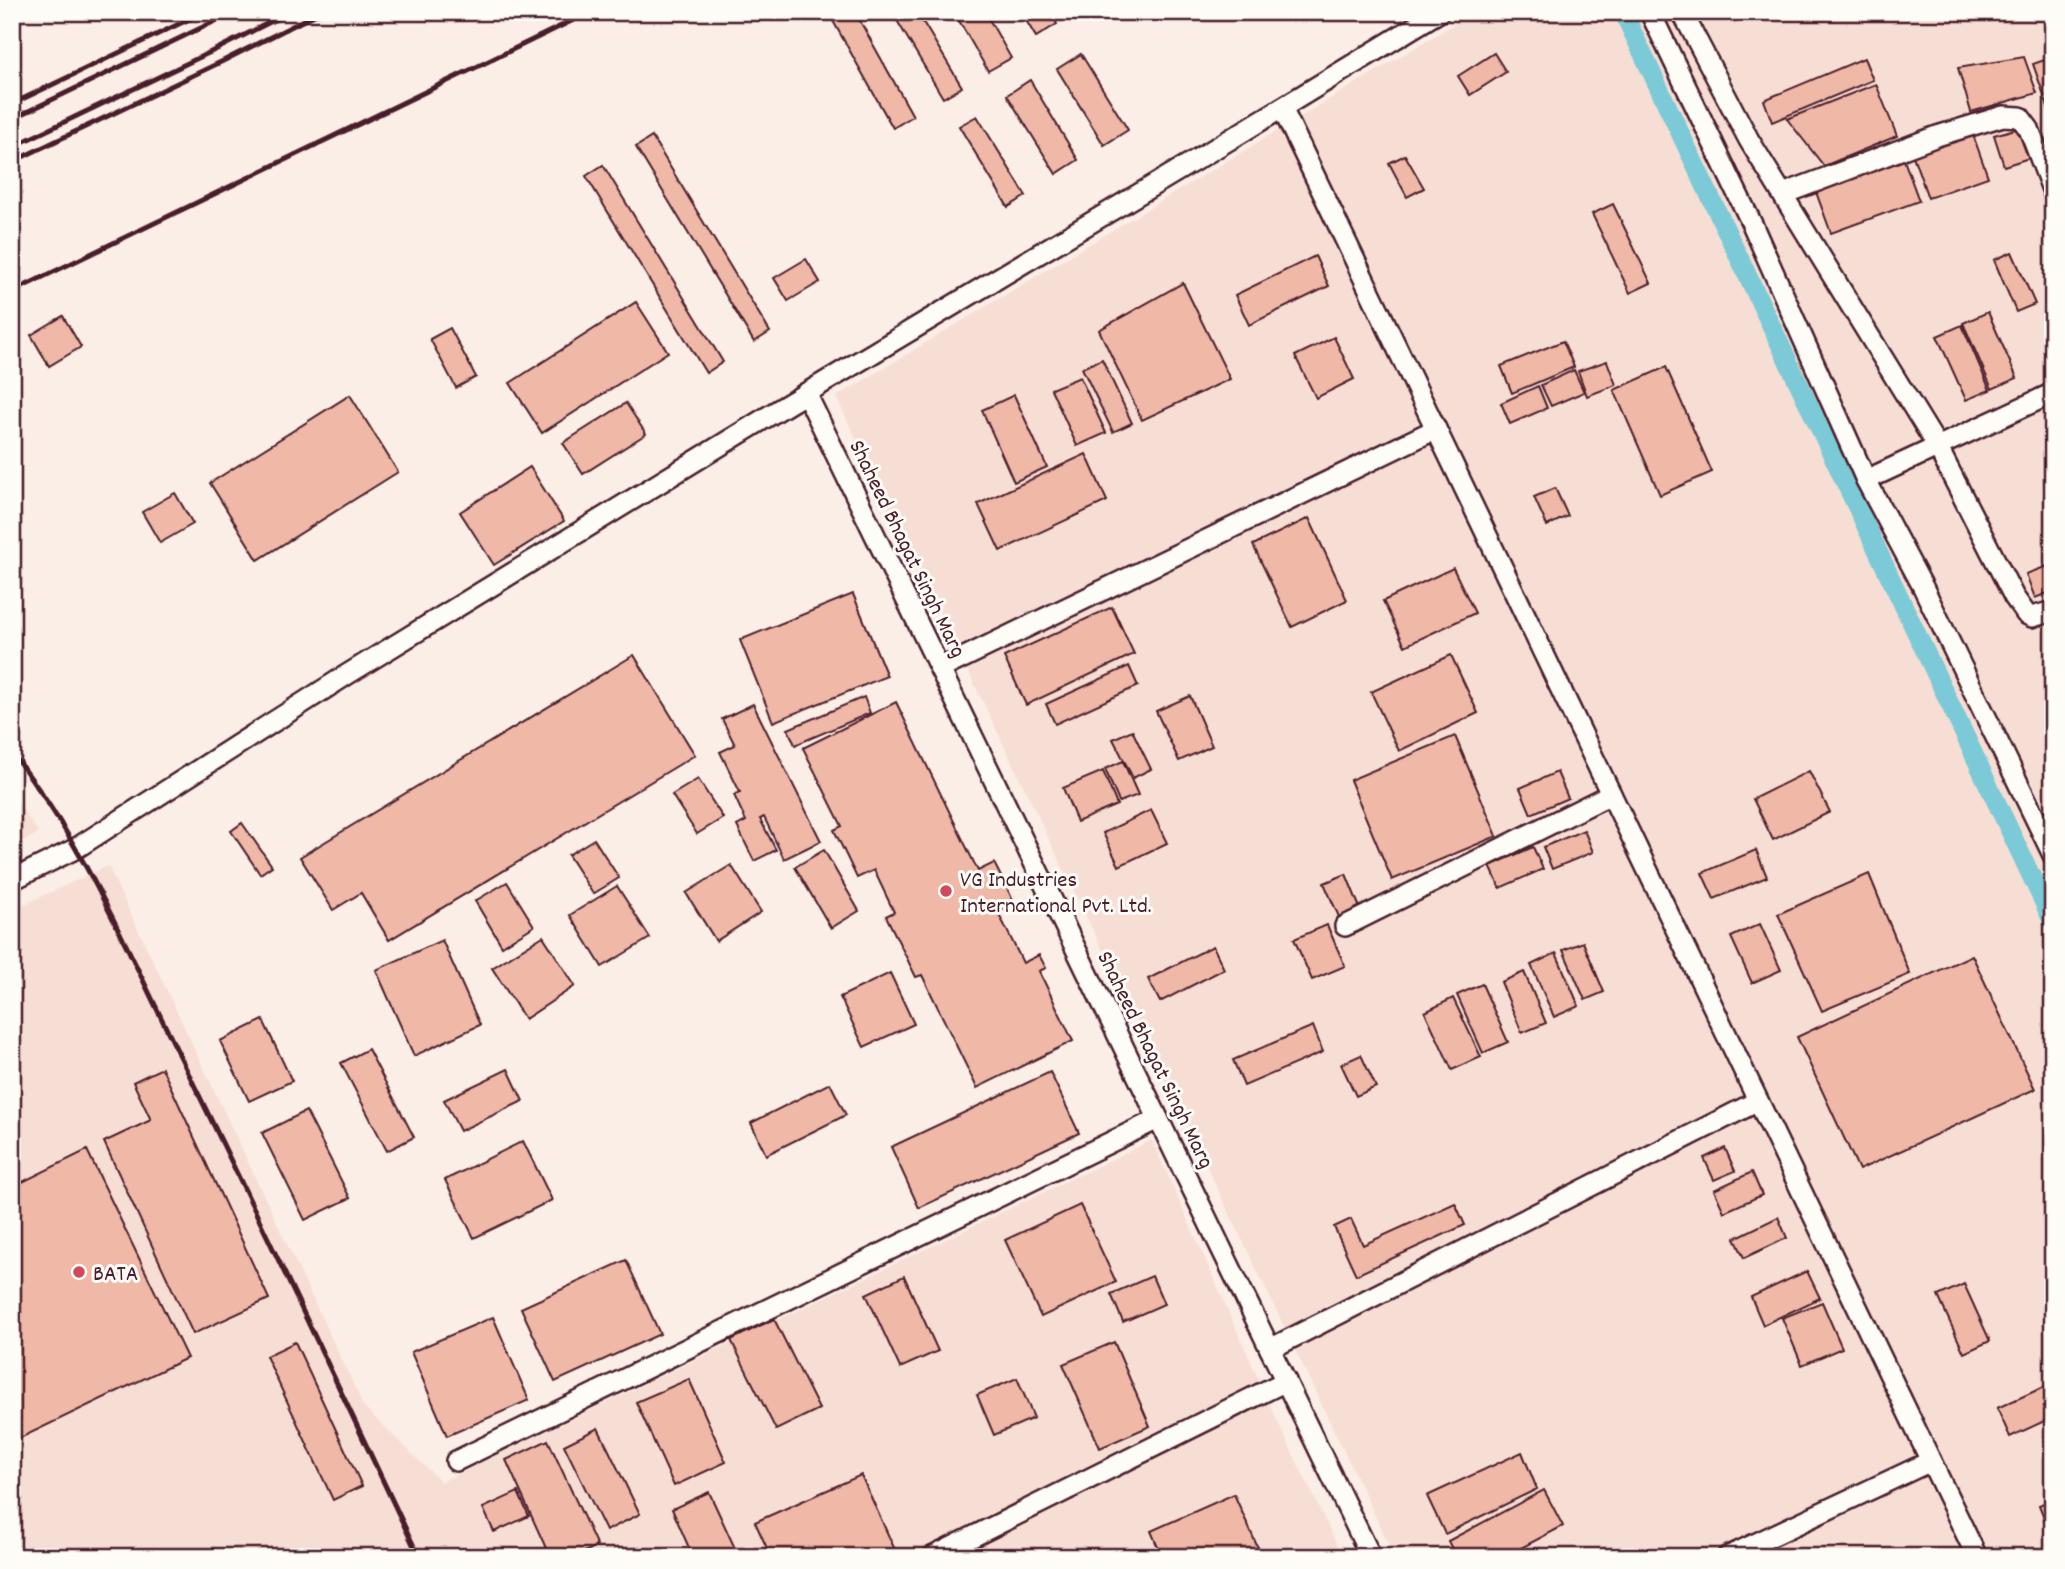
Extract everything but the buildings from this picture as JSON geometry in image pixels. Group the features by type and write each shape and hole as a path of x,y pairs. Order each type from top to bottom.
{"street":[{"path":"12,880 75,849 348,674 806,393 1439,12"},
{"path":"1650,12 1752,224 1866,480 1923,587 2053,855"},
{"path":"1682,12 1749,140 1937,446 2014,597 2026,614 2032,617 2053,611"},
{"path":"1282,108 1977,1557"},
{"path":"1783,194 1937,136 2003,116 2020,117 2029,128 2053,192"},
{"name":"Shaheed Bhagat Singh Marg","path":"806,393 1371,1557"},
{"path":"1866,480 2053,393"},
{"path":"940,669 1436,429"},
{"path":"1345,926 1611,794"},
{"path":"1270,1349 1758,1101"},
{"path":"456,1461 1158,1119"},
{"path":"932,1557 1286,1381"},
{"path":"1727,1557 1931,1461"}],"shaded area":[{"path":"1474,12 2053,12 2053,1557 1395,1557 836,397"},
{"path":"12,794 39,833 12,847"},
{"path":"108,866 364,1407 441,1482 1152,1140 1280,1427 1343,1557 12,1557 12,910"}],"waterway":[{"path":"1623,12 2053,922"}],"railway":[{"path":"12,104 204,12"},
{"path":"12,119 234,12"},
{"path":"12,147 290,12"},
{"path":"12,162 320,12"},
{"path":"12,292 590,12"},
{"path":"12,753 60,821 119,931 419,1557"}],"place":[{"name":"VG Industries International Pvt. Ltd.","path":"946,891"},
{"name":"BATA","path":"79,1272"}]}
